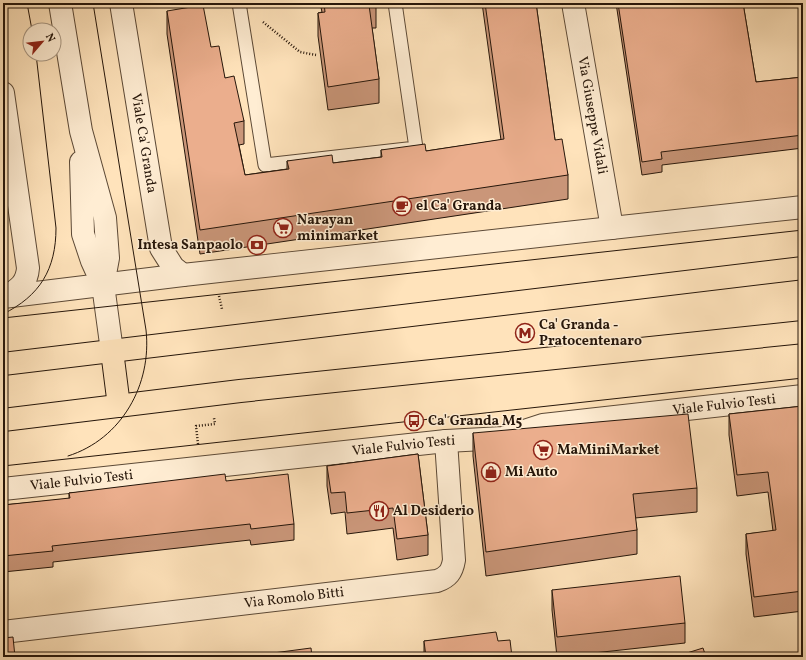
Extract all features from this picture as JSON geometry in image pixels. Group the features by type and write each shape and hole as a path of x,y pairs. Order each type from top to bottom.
{"main road":[{"path":"3,364 803,268"},
{"path":"3,420 240,391 803,332"},
{"path":"112,351 119,406"}],"street":[{"path":"60,3 81,131 107,230 108,258 103,285 112,351"},
{"name":"Viale Ca' Granda","path":"122,3 161,248 173,268 183,275"},
{"name":"Via Giuseppe Vidali","path":"573,3 612,228"},
{"path":"3,93 28,268 27,278 24,284 5,296"},
{"path":"5,296 803,207"},
{"name":"Viale Fulvio Testi","path":"3,489 446,441 503,438 543,425 803,396"},
{"name":"Via Romolo Bitti","path":"3,632 437,581 444,578 453,569 454,560 446,441"}],"lane":[{"path":"240,8 266,165 416,148 395,3"}],"path":[{"path":"240,8 262,22 300,52 316,55"},
{"path":"197,433 196,426 215,424 214,418"}],"building":[{"path":"324,3 376,3 369,5 379,79 328,87 318,13 325,12"},
{"path":"485,3 536,3 555,140 562,139 568,175 200,230 167,11 203,5 211,47 219,46 225,78 234,76 244,121 234,123 245,175 289,169 287,161 332,155 333,163 382,157 381,150 425,144 426,151 504,139"},
{"path":"618,3 743,3 756,82 803,77 803,135 661,152 662,159 642,162"},
{"path":"803,406 803,591 754,597 746,534 776,530 768,472 737,475 729,414"},
{"path":"688,414 697,488 633,494 637,530 486,552 473,433"},
{"path":"418,454 428,535 397,539 393,508 347,513 345,492 331,493 327,466"},
{"path":"225,474 226,481 288,474 294,524 251,529 250,524 52,546 53,551 3,556 3,505 70,498 69,493"},
{"path":"680,576 685,623 557,637 552,590"},
{"path":"496,632 498,641 510,640 512,657 426,657 424,641"},
{"path":"13,637 15,657 3,657 3,638"},
{"path":"311,648 312,657 243,657"},
{"path":"703,648 706,657 674,657"}],"tram line":[{"path":"27,3 31,22"},
{"path":"68,456 87,448 104,437 118,423 130,407 144,370 147,350 146,330 93,3"},
{"path":"3,314 16,307 36,290 49,268 55,243 56,228 37,62"},
{"path":"3,318 803,230"},
{"path":"3,466 803,378"}],"place":[{"name":"el Ca' Granda","path":"402,206"},
{"name":"Narayan minimarket","path":"283,228"},
{"name":"Intesa Sanpaolo","path":"257,245"},
{"name":"Ca' Granda - Pratocentenaro","path":"525,333"},
{"name":"Ca' Granda M5","path":"414,421"},
{"name":"MaMiniMarket","path":"543,450"},
{"name":"Mi Auto","path":"491,472"},
{"name":"Al Desiderio","path":"379,511"}]}
